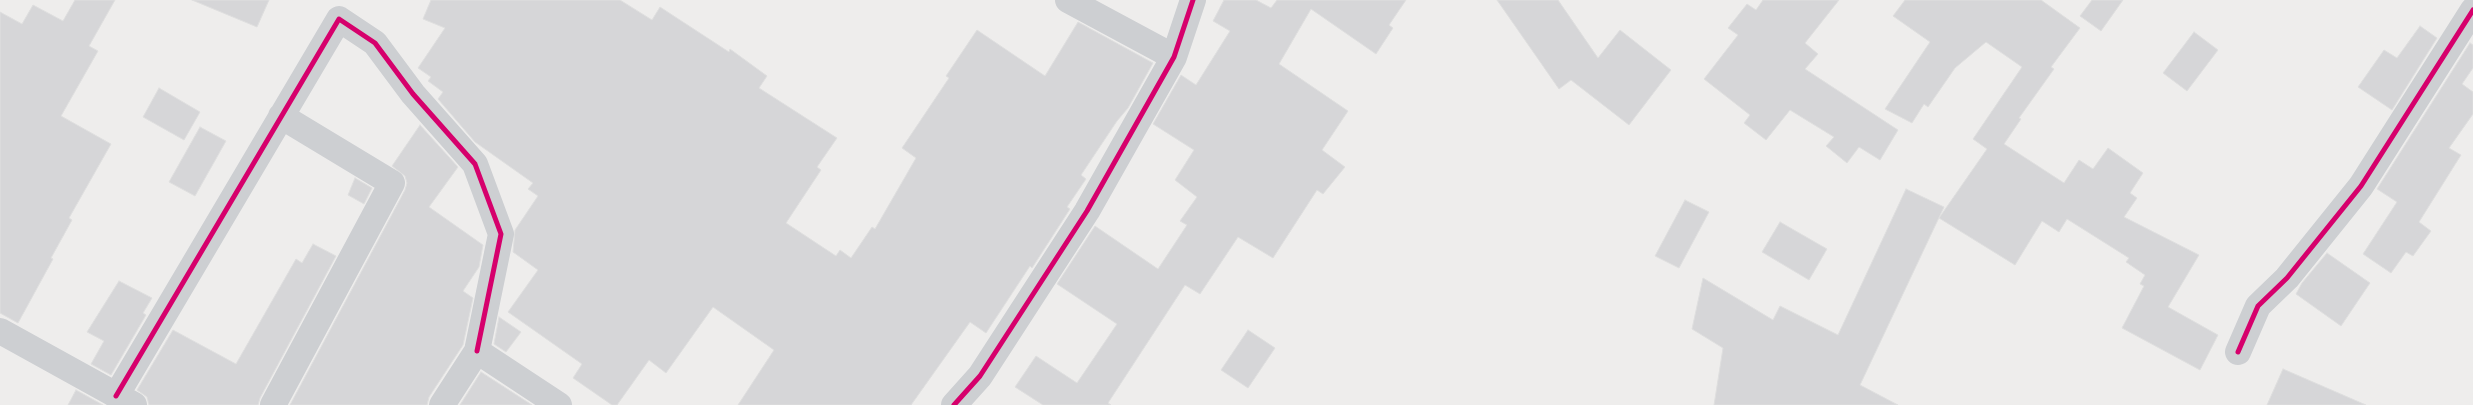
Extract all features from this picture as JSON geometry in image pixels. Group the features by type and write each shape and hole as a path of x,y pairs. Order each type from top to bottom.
{"street":[{"path":"1068,0 1174,57"},
{"path":"954,405 980,376 1086,211 1174,57 1194,0"},
{"path":"2238,352 2258,306 2287,278 2361,186 2473,10"},
{"path":"0,331 125,400 282,116 339,19 375,42 414,94 475,164 501,234 476,351 442,405"},
{"path":"273,405 392,183 282,116"},
{"path":"476,351 559,405"}],"building":[{"path":"75,0 115,0 89,46 98,51 61,116 111,144 69,218 72,220 18,323 0,313 0,12 22,24 33,5 63,21"},
{"path":"192,0 269,0 257,27"},
{"path":"431,0 620,0 652,20 660,7 729,52 730,49 767,76 759,88 837,138 817,167 821,170 786,223 836,256 840,250 851,258 872,227 875,229 916,158 902,148 949,78 946,76 977,30 1045,76 1078,22 1153,63 1128,108 1117,121 1081,175 1086,179 1067,207 1070,209 1032,268 1030,266 986,333 970,322 911,405 738,405 774,350 713,307 666,373 649,360 617,405 612,405 573,378 582,364 508,312 538,270 513,252 515,230 538,196 528,189 533,183 475,142 438,99 443,92 428,81 431,77 418,68 445,28 423,19"},
{"path":"1224,0 1256,0 1271,8 1277,0 1406,0 1389,25 1393,28 1376,54 1311,9 1279,64 1348,111 1322,150 1345,167 1323,194 1317,190 1273,258 1238,237 1200,294 1185,285 1108,403 1111,405 1043,405 1015,387 1036,356 1077,383 1117,324 1057,284 1095,226 1158,269 1187,225 1180,221 1197,197 1175,180 1194,150 1153,124 1181,75 1196,85 1230,31 1213,21"},
{"path":"1497,0 1558,0 1598,58 1620,30 1671,70 1629,125 1571,80 1559,89"},
{"path":"1763,0 1839,0 1805,43 1818,54 1805,69 1898,130 1880,160 1859,147 1847,163 1826,146 1834,137 1790,110 1766,140 1744,123 1750,115 1704,79 1738,35 1728,28 1747,4 1756,10"},
{"path":"1905,0 2041,0 2080,28 2051,67 2054,69 2019,118 2021,119 2004,144 2064,183 2079,160 2093,169 2108,148 2143,173 2130,193 2137,198 2124,217 2199,255 2168,307 2218,335 2200,370 2122,328 2144,286 2140,284 2145,275 2126,262 2129,258 2067,219 2059,232 2042,221 2015,265 1939,218 1987,149 1973,139 2022,67 1986,42 1955,68 1928,107 1924,104 1912,123 1885,109 1930,42 1893,16"},
{"path":"2092,0 2123,0 2101,31 2080,16"},
{"path":"2420,26 2437,38 2392,110 2358,87 2384,50 2397,58"},
{"path":"2194,32 2218,50 2187,91 2163,73"},
{"path":"2470,43 2473,45 2473,68 2462,84 2473,92 2473,114 2449,148 2461,155 2419,222 2431,231 2413,256 2406,252 2391,273 2363,254 2397,202 2377,189"},
{"path":"159,88 200,112 184,140 143,117"},
{"path":"420,125 458,167 429,207 483,245 479,267 463,291 473,298 463,345 429,397 427,405 290,405 405,190 407,183 405,176 392,166"},
{"path":"200,127 226,141 195,196 169,182"},
{"path":"355,178 372,188 364,204 348,195"},
{"path":"1906,189 1944,207 1860,385 1898,405 1714,405 1723,348 1692,329 1703,278 1773,320 1780,306 1838,335"},
{"path":"1685,200 1709,212 1679,268 1655,256"},
{"path":"1780,222 1827,249 1809,280 1762,252"},
{"path":"313,244 336,256 258,405 149,405 147,397 137,390 173,330 236,364 296,259 302,263"},
{"path":"2327,253 2370,283 2341,326 2296,294 2302,283"},
{"path":"119,281 152,298 143,313 146,315 111,375 91,364 104,341 87,332"},
{"path":"499,317 521,332 506,352 494,344"},
{"path":"1248,330 1275,348 1248,388 1221,370"},
{"path":"2283,369 2366,405 2267,405"},
{"path":"481,372 532,405 460,405"},
{"path":"76,390 103,405 68,405"}],"cycle path":[{"path":"954,405 980,376 1087,211 1174,57 1193,0"},
{"path":"2238,352 2258,306 2287,278 2361,186 2473,10"},
{"path":"116,396 339,19 375,43 413,94 475,164 501,234 477,351"}]}
